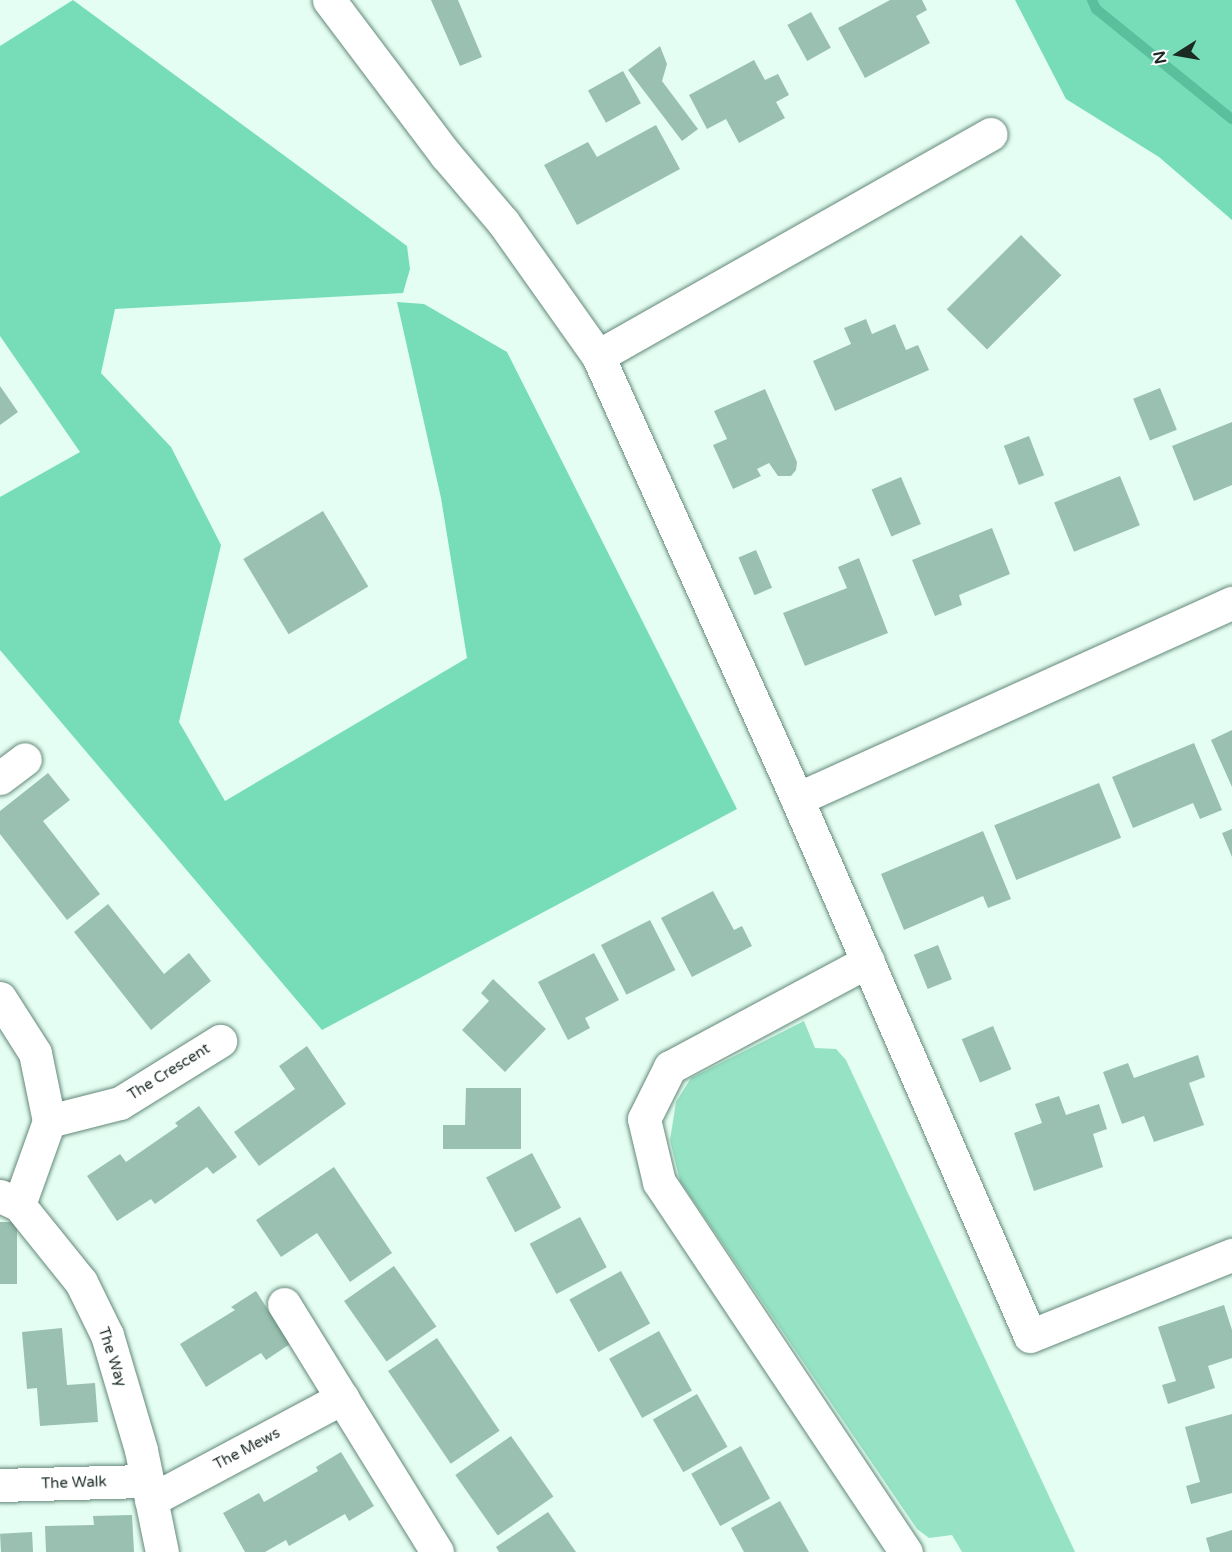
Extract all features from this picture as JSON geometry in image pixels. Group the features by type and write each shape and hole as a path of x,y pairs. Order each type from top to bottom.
{"street":[{"path":"329,0 446,155 503,222 598,356 797,799 1030,1336 1232,1255"},
{"path":"598,356 991,134"},
{"path":"797,799 1232,603"},
{"path":"868,962 670,1068 644,1119 659,1182 906,1552"},
{"path":"0,998 35,1053 49,1121 10,1201"},
{"name":"The Crescent","path":"49,1121 120,1103 220,1041"},
{"name":"The Way","path":"10,1201 81,1282 107,1335 149,1490 162,1552"},
{"path":"284,1304 437,1552"},
{"name":"The Mews","path":"149,1490 342,1398"},
{"name":"The Walk","path":"0,1485 149,1490"}],"green space":[{"path":"73,0 407,246 410,269 403,293 115,309 101,373 171,447 221,545 179,722 225,801 467,658 441,498 397,302 424,304 507,352 737,809 322,1030 0,650 0,497 80,452 0,336 0,46"},
{"path":"1015,0 1232,0 1232,220 1159,157 1066,99"},
{"path":"804,1021 815,1048 836,1049 846,1060 1075,1552 962,1552 952,1535 929,1538 917,1529 680,1181 670,1140 676,1102 691,1078"}],"building":[{"path":"431,0 458,0 482,57 460,66"},
{"path":"890,0 922,0 927,10 916,16 930,43 865,78 838,28"},
{"path":"811,12 831,48 807,61 787,25"},
{"path":"660,46 667,64 662,81 698,129 682,141 628,70"},
{"path":"754,60 765,80 778,74 789,95 776,102 785,118 739,143 726,119 707,129 689,95"},
{"path":"623,71 641,103 606,123 588,90"},
{"path":"656,125 680,169 577,225 544,165 588,142 597,157"},
{"path":"1021,235 1061,275 987,350 947,309"},
{"path":"866,319 872,334 895,324 906,350 918,345 929,370 835,411 813,361 851,344 844,328"},
{"path":"0,386 18,412 0,425"},
{"path":"1160,388 1177,430 1150,441 1133,399"},
{"path":"765,389 797,462 796,470 791,476 778,476 769,463 757,469 761,476 733,489 713,445 727,439 714,411"},
{"path":"1232,422 1232,485 1194,501 1172,446"},
{"path":"1029,436 1044,475 1019,485 1004,446"},
{"path":"1120,476 1140,525 1074,552 1054,503"},
{"path":"901,477 921,524 891,536 872,490"},
{"path":"323,511 368,586 289,634 243,559"},
{"path":"992,528 1010,574 959,595 962,605 935,616 912,560"},
{"path":"756,550 772,588 755,595 739,557"},
{"path":"859,558 888,633 805,666 783,613 847,588 838,567"},
{"path":"1232,730 1232,787 1211,740"},
{"path":"1194,743 1222,810 1200,819 1193,803 1133,828 1112,777"},
{"path":"48,773 70,800 43,821 100,894 67,920 0,834 0,811"},
{"path":"1099,783 1121,838 1016,880 994,825"},
{"path":"1232,829 1232,857 1222,833"},
{"path":"983,831 1011,899 988,908 983,896 904,930 881,874"},
{"path":"713,891 734,930 742,926 752,946 692,977 661,918"},
{"path":"108,904 164,974 189,953 211,981 151,1030 74,932"},
{"path":"650,920 675,970 626,995 601,945"},
{"path":"938,945 952,979 928,989 914,955"},
{"path":"594,953 619,1000 585,1018 590,1028 568,1040 538,982"},
{"path":"493,979 546,1029 505,1072 462,1030 489,1001 481,993"},
{"path":"993,1026 1011,1069 980,1083 962,1039"},
{"path":"307,1046 346,1104 259,1166 234,1132 295,1089 279,1066"},
{"path":"1198,1055 1205,1077 1189,1083 1204,1125 1154,1142 1144,1116 1122,1124 1103,1072 1128,1063 1134,1078"},
{"path":"466,1088 521,1088 521,1149 443,1149 443,1125 465,1125"},
{"path":"1059,1096 1066,1115 1099,1104 1107,1129 1093,1134 1103,1167 1034,1191 1014,1133 1042,1123 1035,1104"},
{"path":"199,1106 237,1157 213,1174 207,1167 155,1204 151,1199 117,1221 87,1176 120,1154 126,1162 178,1126 175,1123"},
{"path":"532,1153 561,1208 515,1232 486,1177"},
{"path":"334,1167 392,1253 350,1282 317,1233 281,1257 256,1220"},
{"path":"580,1217 607,1267 556,1294 530,1244"},
{"path":"0,1222 17,1222 17,1284 0,1284"},
{"path":"394,1266 436,1327 386,1362 344,1301"},
{"path":"621,1271 650,1323 598,1352 569,1300"},
{"path":"256,1291 290,1344 266,1360 261,1353 206,1387 180,1344 235,1310 231,1307"},
{"path":"1224,1305 1232,1330 1232,1358 1208,1366 1215,1388 1168,1404 1162,1385 1176,1381 1158,1327"},
{"path":"62,1328 67,1385 95,1383 98,1422 40,1426 37,1388 27,1389 22,1332"},
{"path":"659,1331 692,1390 642,1418 609,1359"},
{"path":"437,1338 500,1431 451,1464 388,1371"},
{"path":"697,1394 728,1447 683,1472 653,1420"},
{"path":"1232,1414 1232,1493 1191,1504 1186,1486 1200,1482 1185,1427"},
{"path":"511,1436 553,1497 498,1536 455,1475"},
{"path":"741,1446 770,1498 720,1526 691,1474"},
{"path":"341,1452 374,1506 349,1521 345,1514 289,1546 286,1540 265,1552 245,1552 223,1513 259,1493 264,1502 318,1471 316,1467"},
{"path":"780,1501 809,1552 744,1552 731,1528"},
{"path":"548,1512 576,1552 499,1552 496,1547"},
{"path":"132,1515 134,1552 46,1552 45,1526 94,1525 93,1516"},
{"path":"1232,1530 1232,1552 1210,1552 1206,1538"},
{"path":"32,1532 33,1552 1,1552 0,1534"}],"waterway":[{"path":"1092,0 1096,9 1232,119"}]}
